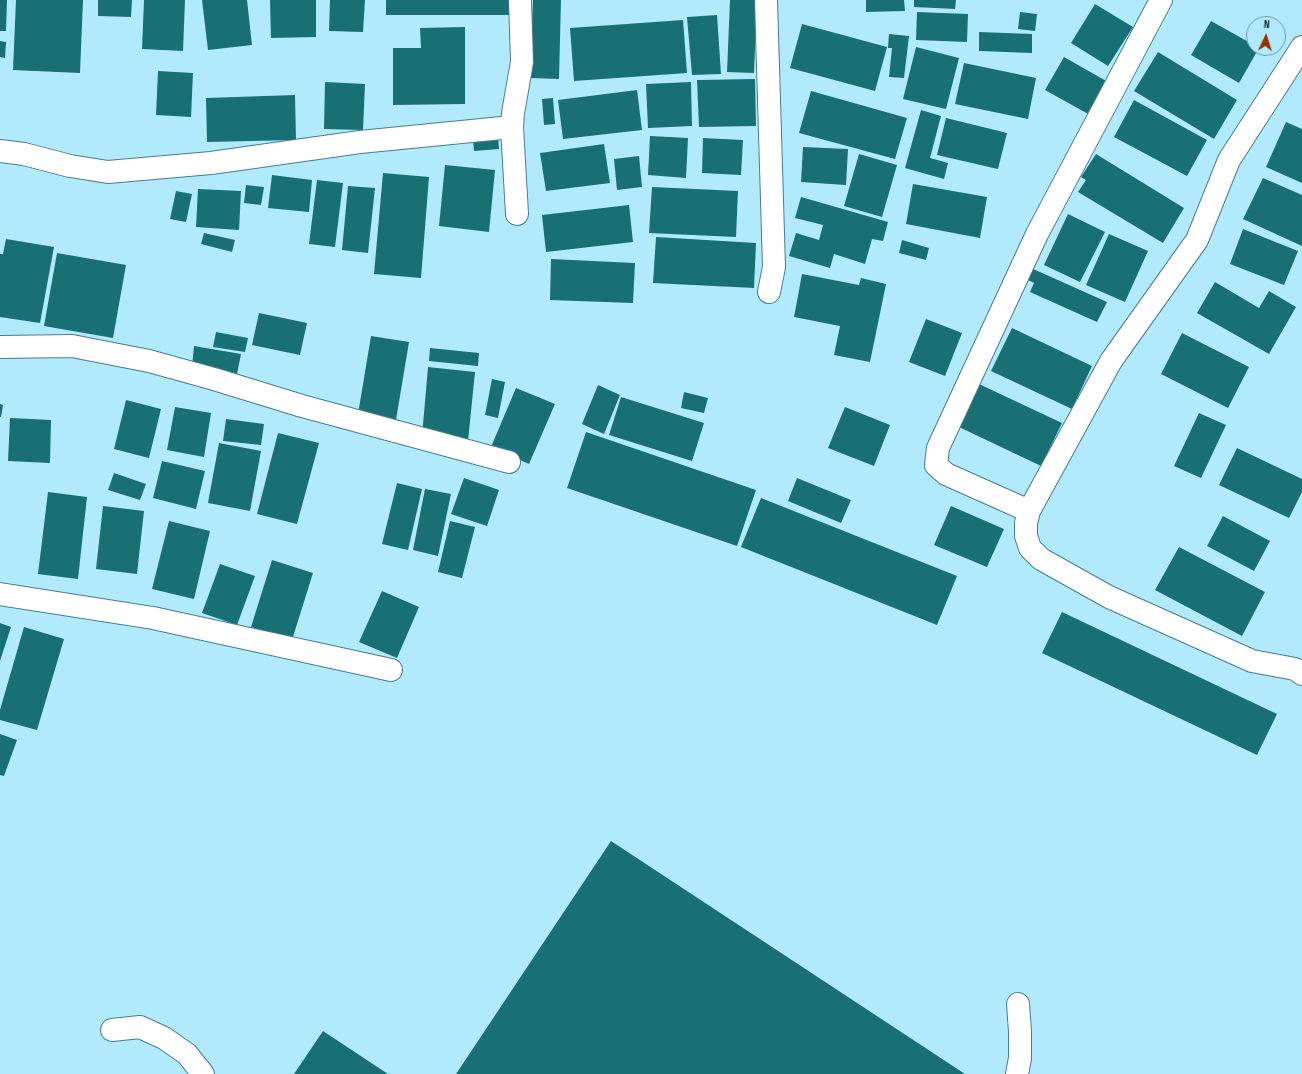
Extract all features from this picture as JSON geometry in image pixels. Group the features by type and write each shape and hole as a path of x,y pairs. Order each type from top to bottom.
{"street":[{"path":"517,214 512,127 522,62 520,0"},
{"path":"766,0 774,267 769,292"},
{"path":"1029,511 946,474 936,465 938,448 1037,234 1157,1"},
{"path":"1302,46 1229,160 1197,240 1111,361 1029,511 1026,523 1026,536 1030,548 1041,559 1109,597 1252,661 1295,669 1302,674"},
{"path":"0,150 24,154 70,166 108,172 211,163 360,142 512,127"},
{"path":"0,346 72,346 149,361 302,406 509,462"},
{"path":"0,594 153,618 391,670"},
{"path":"1017,1074 1020,1058 1018,1004"},
{"path":"112,1030 140,1027 164,1038 187,1054 203,1074"}],"building":[{"path":"0,0 7,0 6,31 0,31"},
{"path":"16,0 83,0 80,73 13,70"},
{"path":"98,0 132,0 131,17 98,16"},
{"path":"144,0 185,0 183,51 142,49"},
{"path":"202,0 247,0 252,45 208,50"},
{"path":"270,0 316,0 316,37 271,38"},
{"path":"330,0 365,0 363,32 329,31"},
{"path":"386,0 511,0 511,15 386,15"},
{"path":"533,0 561,0 559,79 530,78"},
{"path":"730,0 757,0 754,73 727,72"},
{"path":"866,0 904,0 905,11 866,12"},
{"path":"914,0 956,0 955,9 914,7"},
{"path":"1095,4 1133,27 1108,66 1071,43"},
{"path":"917,12 968,14 967,42 916,40"},
{"path":"1020,12 1037,14 1035,31 1018,29"},
{"path":"717,15 721,74 692,75 687,17"},
{"path":"683,20 687,73 574,81 570,28"},
{"path":"1211,21 1246,41 1246,56 1254,56 1239,83 1191,55"},
{"path":"802,24 887,47 875,91 790,68"},
{"path":"465,27 465,104 393,105 393,48 421,48 420,28"},
{"path":"979,32 1032,34 1032,53 979,51"},
{"path":"889,34 909,36 904,78 889,77 892,48 888,48"},
{"path":"0,41 6,42 5,58 0,57"},
{"path":"916,47 959,58 946,109 903,99"},
{"path":"1158,52 1237,100 1214,139 1134,91"},
{"path":"1064,57 1108,82 1090,115 1045,90"},
{"path":"964,63 1036,78 1028,119 955,104"},
{"path":"158,71 193,73 191,117 156,115"},
{"path":"755,79 756,126 699,127 697,80"},
{"path":"325,82 365,84 363,130 324,129"},
{"path":"691,82 692,126 648,128 646,84"},
{"path":"637,90 642,130 563,139 558,100"},
{"path":"811,91 907,118 895,159 799,133"},
{"path":"295,95 296,140 207,142 206,98"},
{"path":"553,98 555,124 544,125 542,99"},
{"path":"1134,100 1207,140 1187,176 1114,137"},
{"path":"921,110 941,116 930,158 948,163 944,179 905,168"},
{"path":"946,118 1007,133 998,169 937,155"},
{"path":"1286,122 1302,129 1302,183 1266,167"},
{"path":"650,136 688,138 686,178 648,175"},
{"path":"498,137 499,149 474,151 473,139"},
{"path":"703,138 743,140 741,175 702,173"},
{"path":"604,144 610,183 546,191 540,153"},
{"path":"803,147 848,149 846,185 801,182"},
{"path":"859,154 897,165 882,217 844,206"},
{"path":"1096,154 1184,208 1163,243 1078,192 1086,180 1081,177"},
{"path":"639,156 642,187 617,190 614,159"},
{"path":"445,165 495,170 489,232 439,226"},
{"path":"383,173 429,177 421,278 374,274"},
{"path":"272,175 312,180 309,212 268,208"},
{"path":"1263,178 1302,195 1302,246 1243,219"},
{"path":"317,180 343,183 335,247 309,244"},
{"path":"913,184 987,197 980,238 906,224"},
{"path":"246,185 264,187 261,205 244,203"},
{"path":"348,186 375,188 368,253 342,250"},
{"path":"652,187 738,191 736,237 649,233"},
{"path":"198,189 241,191 239,230 196,227"},
{"path":"176,191 192,194 186,222 170,219"},
{"path":"801,197 888,222 883,241 872,239 865,264 834,254 830,268 789,256 796,233 819,240 823,225 795,218"},
{"path":"629,205 633,242 546,252 542,215"},
{"path":"1068,214 1105,232 1080,282 1044,265"},
{"path":"1243,229 1298,251 1284,285 1230,264"},
{"path":"204,233 235,240 232,252 201,244"},
{"path":"1109,234 1148,251 1125,302 1086,285"},
{"path":"656,237 756,243 754,288 653,283"},
{"path":"6,239 54,247 40,323 0,317 0,254 3,254"},
{"path":"902,240 929,248 926,260 899,253"},
{"path":"57,253 126,265 113,338 44,326"},
{"path":"551,259 635,263 633,303 550,300"},
{"path":"1031,268 1107,302 1097,322 1030,292 1034,283 1026,279"},
{"path":"802,274 859,285 861,278 886,284 870,362 834,355 840,326 794,317"},
{"path":"1215,282 1259,308 1269,291 1296,307 1269,354 1197,313"},
{"path":"259,313 307,323 300,355 252,345"},
{"path":"926,319 962,333 945,376 909,362"},
{"path":"1012,328 1092,366 1072,409 991,371"},
{"path":"216,332 248,338 245,352 213,347"},
{"path":"1182,333 1249,367 1228,408 1161,374"},
{"path":"371,336 409,342 396,420 358,414"},
{"path":"194,346 241,354 237,374 192,367"},
{"path":"430,348 479,353 478,366 429,361"},
{"path":"428,367 475,372 468,441 422,436"},
{"path":"492,379 505,382 498,418 485,415"},
{"path":"979,384 1062,423 1041,466 959,427"},
{"path":"598,385 620,395 604,434 582,424"},
{"path":"516,388 555,404 529,464 491,447"},
{"path":"684,392 708,398 704,413 681,408"},
{"path":"621,397 704,423 692,461 609,435"},
{"path":"126,400 161,409 149,458 114,449"},
{"path":"0,404 3,405 1,417 0,417"},
{"path":"175,407 211,413 204,457 167,450"},
{"path":"845,407 890,425 874,466 828,448"},
{"path":"1199,413 1226,425 1201,478 1174,466"},
{"path":"10,418 51,420 50,463 8,461"},
{"path":"226,419 264,424 261,445 223,441"},
{"path":"586,432 756,490 737,546 567,488"},
{"path":"278,433 319,443 297,524 257,514"},
{"path":"219,443 261,451 250,511 208,503"},
{"path":"1237,448 1302,479 1302,492 1289,518 1219,485"},
{"path":"162,461 205,471 196,509 153,498"},
{"path":"114,473 146,484 140,500 108,490"},
{"path":"464,478 499,490 487,526 451,514"},
{"path":"797,478 851,500 841,523 788,501"},
{"path":"397,483 422,489 408,550 382,544"},
{"path":"425,489 451,494 438,556 413,550"},
{"path":"48,492 87,497 78,579 38,574"},
{"path":"761,498 957,576 937,625 741,547"},
{"path":"103,506 144,511 137,574 96,569"},
{"path":"951,506 1004,529 987,567 934,545"},
{"path":"1223,516 1270,541 1254,571 1207,546"},
{"path":"169,521 210,531 194,599 152,589"},
{"path":"450,521 475,527 462,578 438,572"},
{"path":"1179,547 1265,592 1242,636 1155,590"},
{"path":"272,560 313,573 292,640 251,627"},
{"path":"220,564 255,576 237,625 202,613"},
{"path":"382,591 419,607 397,658 359,642"},
{"path":"1062,612 1277,714 1257,755 1042,653"},
{"path":"0,623 11,627 0,661"},
{"path":"24,627 64,639 37,730 0,720 0,710"},
{"path":"0,734 17,740 4,776 0,775"},
{"path":"611,841 965,1074 456,1074"},
{"path":"323,1031 388,1074 294,1074"}]}
